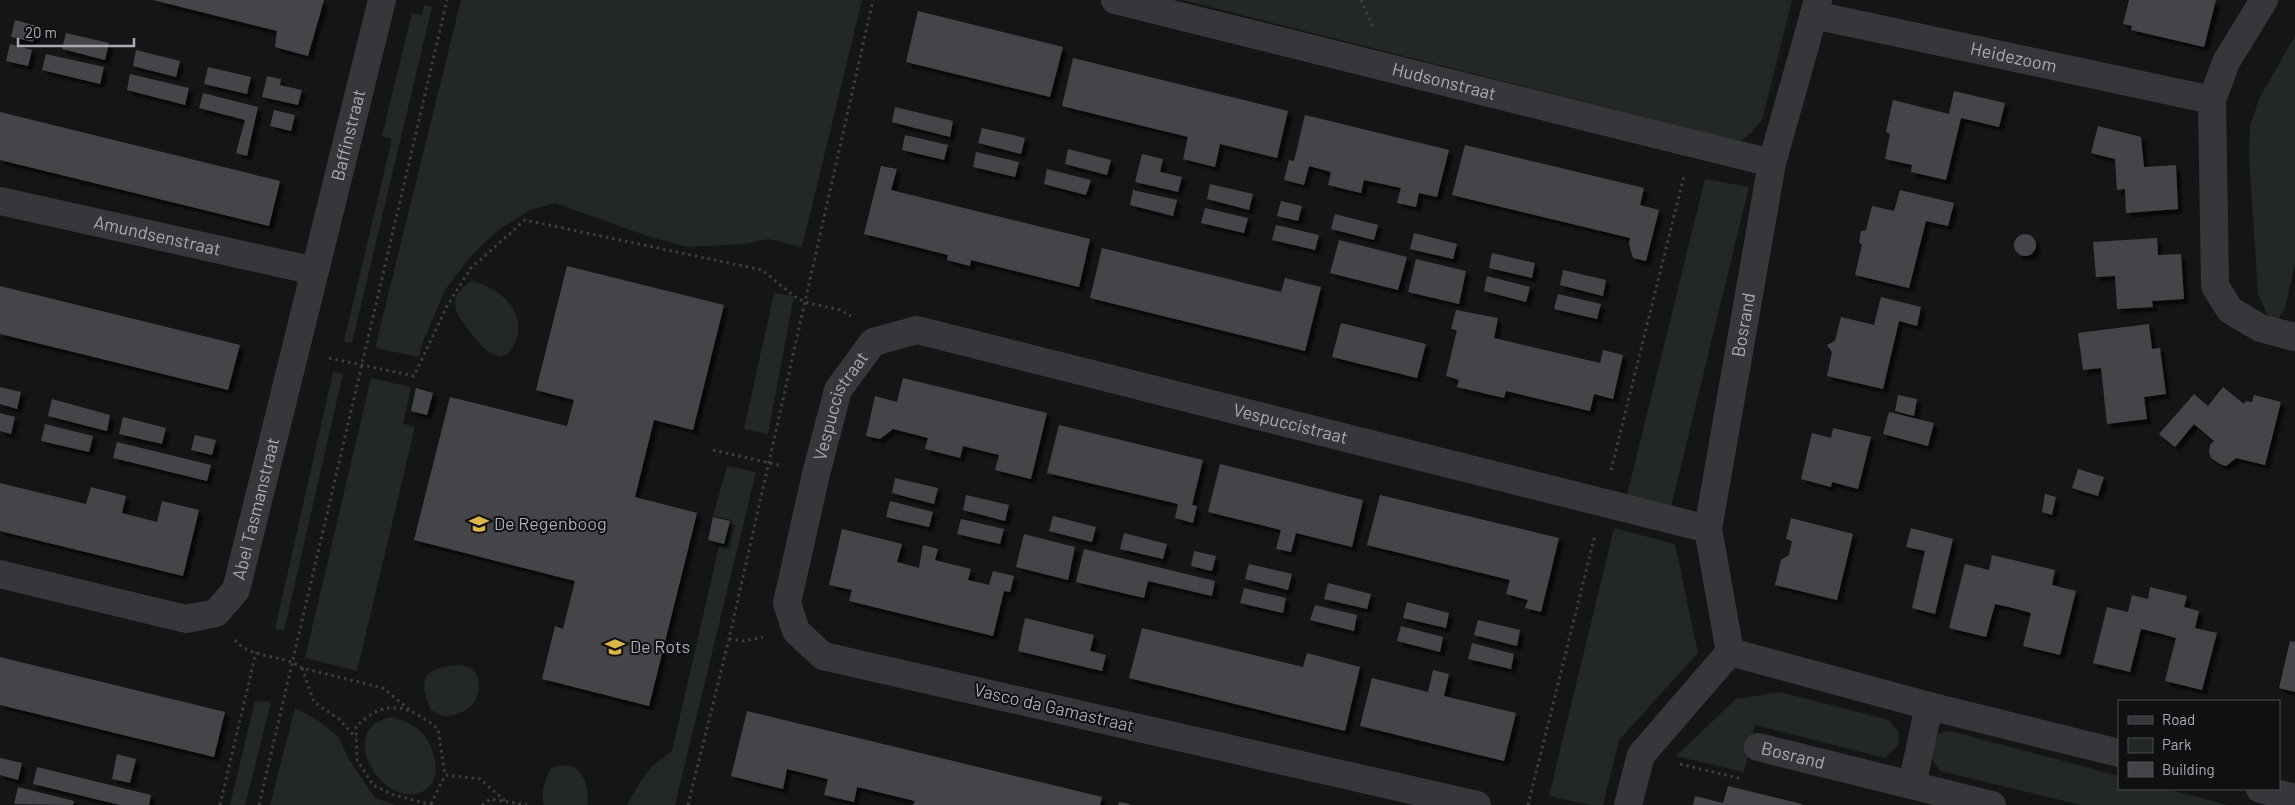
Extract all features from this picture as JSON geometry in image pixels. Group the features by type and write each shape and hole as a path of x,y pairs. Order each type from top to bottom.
{"street":[{"name":"Baffinstraat","path":"315,271 382,0"},
{"name":"Hudsonstraat","path":"1114,0 1772,163"},
{"path":"2264,0 2226,62 2212,100 2215,286 2230,310 2260,328 2295,336"},
{"name":"Bosrand","path":"1730,652 1708,529 1772,163 1816,7"},
{"name":"Heidezoom","path":"1816,7 2212,100"},
{"name":"Amundsenstraat","path":"0,201 315,271"},
{"name":"Abel Tasmanstraat","path":"216,613 236,590 315,271"},
{"name":"Vespuccistraat","path":"816,474 838,390 873,342 917,330 1708,529"},
{"name":"Vasco da Gamastraat","path":"816,474 787,603 796,630 823,656 1477,805"},
{"path":"0,574 186,620 216,613"},
{"path":"1628,805 1641,755 1730,652 1929,706 2118,754"},
{"path":"1912,785 1929,706"},
{"name":"Bosrand","path":"1758,747 1992,805"},
{"path":"2264,790 2295,798"}],"path":[{"path":"259,805 448,0"},
{"path":"688,805 729,639 873,0"},
{"path":"295,351 414,376 447,306 471,268 525,220 762,270 794,296 805,302"},
{"name":"Vespuccistraat","path":"805,302 840,310 860,322 873,342"},
{"path":"713,450 816,474"},
{"path":"216,613 239,645 267,657 293,661 302,668 383,688 413,713"},
{"path":"220,805 256,652"},
{"path":"302,668 314,702 339,719 357,739"},
{"path":"399,707 423,716 438,729 445,775 432,804 391,794 373,784 357,760 357,739 356,726 379,710 399,707"},
{"name":"Bosrand","path":"1641,755 1750,781 1758,747"},
{"path":"445,775 480,779 505,801"},
{"path":"482,805 490,800 527,805"}],"green space":[{"path":"461,0 862,0 802,247 769,239 743,244 687,247 647,236 555,203 530,210 498,230 470,257 445,290 422,344 419,357 375,348"},
{"path":"1182,0 1792,0 1762,120 1741,141"},
{"path":"424,5 432,7 352,343 344,341 392,139 382,136 412,13 422,15"},
{"path":"2295,36 2295,264 2285,308 2278,320 2268,316 2258,294 2249,157 2250,125 2260,97"},
{"path":"1705,179 1749,187 1671,507 1627,495"},
{"path":"471,281 495,291 505,298 512,307 517,318 518,329 516,341 509,353 505,355 494,355 483,347 465,326 457,313 455,300 463,288"},
{"path":"774,293 794,296 768,434 744,429"},
{"path":"333,372 343,374 284,631 275,629"},
{"path":"371,378 411,387 403,424 415,427 357,671 305,658"},
{"path":"727,466 756,472 675,805 627,805 651,767 672,751 719,546 726,547 732,520 713,516"},
{"path":"1614,528 1675,544 1698,653 1619,740 1603,805 1590,805 1549,796"},
{"path":"459,665 470,668 477,675 479,686 474,702 462,712 452,715 445,716 431,710 424,683 427,677 431,672 438,669"},
{"path":"1780,692 1889,720 1899,733 1898,746 1885,758 1755,725 1744,772 1676,756 1736,699"},
{"path":"255,701 271,702 245,805 230,805"},
{"path":"295,708 314,718 338,736 348,758 375,798 396,805 270,805"},
{"path":"393,717 420,731 432,749 436,766 435,775 427,789 419,793 404,794 389,787 377,777 369,763 365,748 367,734 376,723"},
{"path":"1950,731 2118,776 2118,790 2170,790 2227,805 2081,805 1940,771 1929,755 1931,740 1939,733"},
{"path":"563,765 575,768 582,775 587,790 587,805 544,805 543,791 551,768"}],"building":[{"path":"153,0 324,0 308,56 275,47 277,31"},
{"path":"2129,0 2216,0 2204,47 2131,30 2132,26 2123,24"},
{"path":"918,11 1063,47 1050,97 906,62"},
{"path":"15,20 37,26 33,42 11,37"},
{"path":"66,33 109,43 105,60 62,49"},
{"path":"10,44 32,50 28,66 6,61"},
{"path":"136,50 180,61 176,77 133,66"},
{"path":"46,54 104,67 100,84 42,70"},
{"path":"1073,58 1288,111 1277,158 1220,144 1215,167 1183,159 1188,137 1062,106"},
{"path":"208,67 251,77 247,94 204,84"},
{"path":"130,74 189,88 185,105 127,90"},
{"path":"267,76 281,79 280,85 302,90 298,105 262,97"},
{"path":"1954,91 2005,103 1999,127 1961,118 1946,180 1911,172 1912,165 1885,159 1890,134 1886,132 1893,100 1949,114"},
{"path":"203,93 258,107 247,156 236,153 245,120 199,108"},
{"path":"895,107 953,121 950,137 892,122"},
{"path":"274,110 295,115 291,131 270,126"},
{"path":"0,112 280,181 269,226 0,160"},
{"path":"1305,115 1449,150 1437,197 1419,193 1416,207 1397,203 1401,188 1364,180 1361,193 1328,185 1331,172 1309,166 1304,185 1284,180 1289,160 1294,161"},
{"path":"2098,126 2141,137 2144,167 2176,165 2178,209 2126,213 2125,189 2117,190 2115,159 2091,153"},
{"path":"982,128 1025,138 1021,154 978,143"},
{"path":"905,135 948,145 944,160 902,150"},
{"path":"1465,145 1644,188 1640,205 1659,210 1646,261 1633,258 1629,244 1630,238 1452,195"},
{"path":"1068,149 1111,160 1107,175 1065,164"},
{"path":"976,152 1019,162 1015,177 973,167"},
{"path":"1142,154 1163,159 1160,172 1182,177 1178,192 1135,182"},
{"path":"881,166 897,169 891,190 1090,239 1079,287 971,260 970,266 947,260 948,255 864,234"},
{"path":"1047,169 1091,180 1086,195 1044,184"},
{"path":"1210,184 1253,194 1249,210 1207,199"},
{"path":"1133,190 1177,200 1173,216 1130,205"},
{"path":"1900,190 1954,203 1948,226 1926,221 1909,288 1855,275 1862,245 1859,242 1861,231 1866,230 1872,206 1894,211"},
{"path":"1281,201 1302,206 1298,221 1277,216"},
{"path":"1205,208 1248,218 1244,233 1201,223"},
{"path":"1335,214 1378,225 1374,240 1331,229"},
{"path":"1276,225 1319,235 1315,250 1272,240"},
{"path":"1414,233 1457,244 1453,259 1410,249"},
{"path":"2025,234 2033,237 2036,245 2033,253 2025,256 2017,253 2014,245 2017,237"},
{"path":"2157,238 2158,255 2181,254 2184,299 2152,301 2153,307 2117,309 2115,276 2096,277 2093,242"},
{"path":"1339,240 1407,257 1398,290 1330,273"},
{"path":"1102,248 1281,292 1285,278 1321,287 1305,351 1090,298"},
{"path":"1492,253 1535,263 1532,278 1489,268"},
{"path":"1416,259 1466,271 1459,304 1408,292"},
{"path":"567,266 724,305 693,430 654,420 635,497 697,513 649,706 542,679 555,626 563,629 575,581 414,540 450,397 567,426 574,400 536,390"},
{"path":"1563,270 1606,280 1603,296 1560,285"},
{"path":"1487,276 1530,287 1526,302 1484,291"},
{"path":"0,286 240,345 228,390 0,334"},
{"path":"1558,294 1601,304 1597,319 1554,309"},
{"path":"1881,297 1921,307 1917,326 1899,321 1883,389 1827,376 1832,352 1827,345 1835,341 1841,317 1874,325"},
{"path":"1456,310 1498,318 1494,338 1600,363 1603,350 1623,355 1613,399 1594,394 1590,411 1506,391 1504,398 1457,387 1459,380 1446,376 1457,330 1451,329"},
{"path":"1341,323 1426,344 1417,378 1332,357"},
{"path":"2149,324 2152,349 2160,348 2166,394 2144,397 2147,419 2107,424 2101,368 2083,370 2078,333"},
{"path":"903,378 1047,413 1031,479 995,470 999,455 963,446 960,458 925,449 928,438 893,429 880,439 866,436 875,396 897,402"},
{"path":"0,387 21,392 17,409 0,404"},
{"path":"2223,387 2244,404 2246,401 2252,402 2254,395 2281,402 2265,465 2236,458 2226,466 2220,464 2211,458 2209,452 2210,445 2214,441 2194,424 2175,447 2159,434 2194,394 2208,406"},
{"path":"416,388 433,393 427,415 411,411"},
{"path":"1898,395 1917,399 1914,416 1895,411"},
{"path":"52,399 110,415 107,431 48,416"},
{"path":"1889,412 1934,423 1928,446 1883,434"},
{"path":"0,413 15,417 11,434 0,431"},
{"path":"123,417 166,428 162,444 119,434"},
{"path":"45,424 93,436 89,452 41,441"},
{"path":"1059,425 1203,460 1192,505 1197,506 1193,523 1175,518 1178,504 1047,473"},
{"path":"1833,428 1871,437 1858,489 1832,482 1831,487 1801,479 1812,433 1831,438"},
{"path":"195,435 216,440 212,455 191,450"},
{"path":"117,442 211,465 207,481 113,458"},
{"path":"1220,464 1363,500 1352,547 1296,533 1291,552 1276,549 1281,530 1208,512"},
{"path":"2078,469 2104,477 2098,496 2072,488"},
{"path":"895,478 938,488 934,504 892,493"},
{"path":"0,483 86,504 91,487 126,496 122,513 157,522 162,501 199,510 183,576 0,531"},
{"path":"2045,494 2056,497 2052,515 2042,512"},
{"path":"966,495 1009,505 1005,521 963,510"},
{"path":"1380,495 1559,538 1541,612 1525,608 1528,600 1506,594 1510,580 1367,545"},
{"path":"890,501 933,512 929,527 886,517"},
{"path":"1053,516 1096,527 1092,542 1049,531"},
{"path":"713,517 730,521 724,544 708,540"},
{"path":"1791,518 1853,534 1837,600 1775,585 1781,560 1789,555 1792,541 1786,539"},
{"path":"961,519 1004,529 1000,544 957,534"},
{"path":"1911,528 1953,539 1935,614 1912,608 1925,551 1906,547"},
{"path":"842,529 902,544 897,562 919,568 923,545 938,549 935,560 971,569 968,580 989,585 993,571 1014,576 1010,592 1004,591 993,636 849,601 852,590 829,585"},
{"path":"1124,533 1167,544 1163,559 1120,549"},
{"path":"1024,534 1075,547 1068,580 1016,567"},
{"path":"1084,549 1215,581 1212,596 1148,581 1144,598 1076,582"},
{"path":"1194,551 1216,556 1212,571 1191,566"},
{"path":"1992,555 2055,570 2052,585 2076,591 2060,655 2023,646 2031,613 2013,608 1995,604 1986,637 1949,628 1965,564 1989,570"},
{"path":"1249,564 1292,574 1288,590 1245,579"},
{"path":"1328,583 1371,594 1367,609 1324,599"},
{"path":"2150,587 2187,596 2184,607 2199,611 2195,628 2217,633 2202,690 2165,681 2176,638 2158,633 2141,629 2130,672 2093,663 2107,607 2128,612 2132,595 2148,599"},
{"path":"1244,588 1286,598 1283,613 1240,603"},
{"path":"1407,602 1449,613 1446,628 1403,618"},
{"path":"1315,605 1357,615 1354,631 1310,620"},
{"path":"1025,618 1094,635 1090,651 1106,655 1102,671 1018,651"},
{"path":"1478,620 1520,630 1517,646 1474,635"},
{"path":"1401,626 1443,637 1440,652 1397,641"},
{"path":"1142,628 1303,667 1307,653 1360,667 1345,731 1129,678"},
{"path":"2290,641 2295,642 2295,692 2279,688"},
{"path":"1472,643 1514,654 1511,669 1468,659"},
{"path":"0,657 225,712 214,757 0,705"},
{"path":"1433,670 1449,674 1444,696 1516,713 1504,761 1360,726 1372,678 1428,692"},
{"path":"747,711 1102,797 1100,805 913,805 915,801 857,787 854,802 824,795 828,779 787,769 783,789 731,776"},
{"path":"117,754 136,759 130,783 112,779"},
{"path":"0,758 22,763 18,780 0,775"},
{"path":"37,767 151,795 149,805 120,805 33,784"},
{"path":"1728,786 1802,805 1693,805 1695,796 1723,803"},
{"path":"18,787 74,801 73,805 14,804"},
{"path":"1119,802 1130,804 1130,805 1118,805"}],"place":[{"name":"De Regenboog","path":"479,524"},
{"name":"De Rots","path":"615,647"}]}
